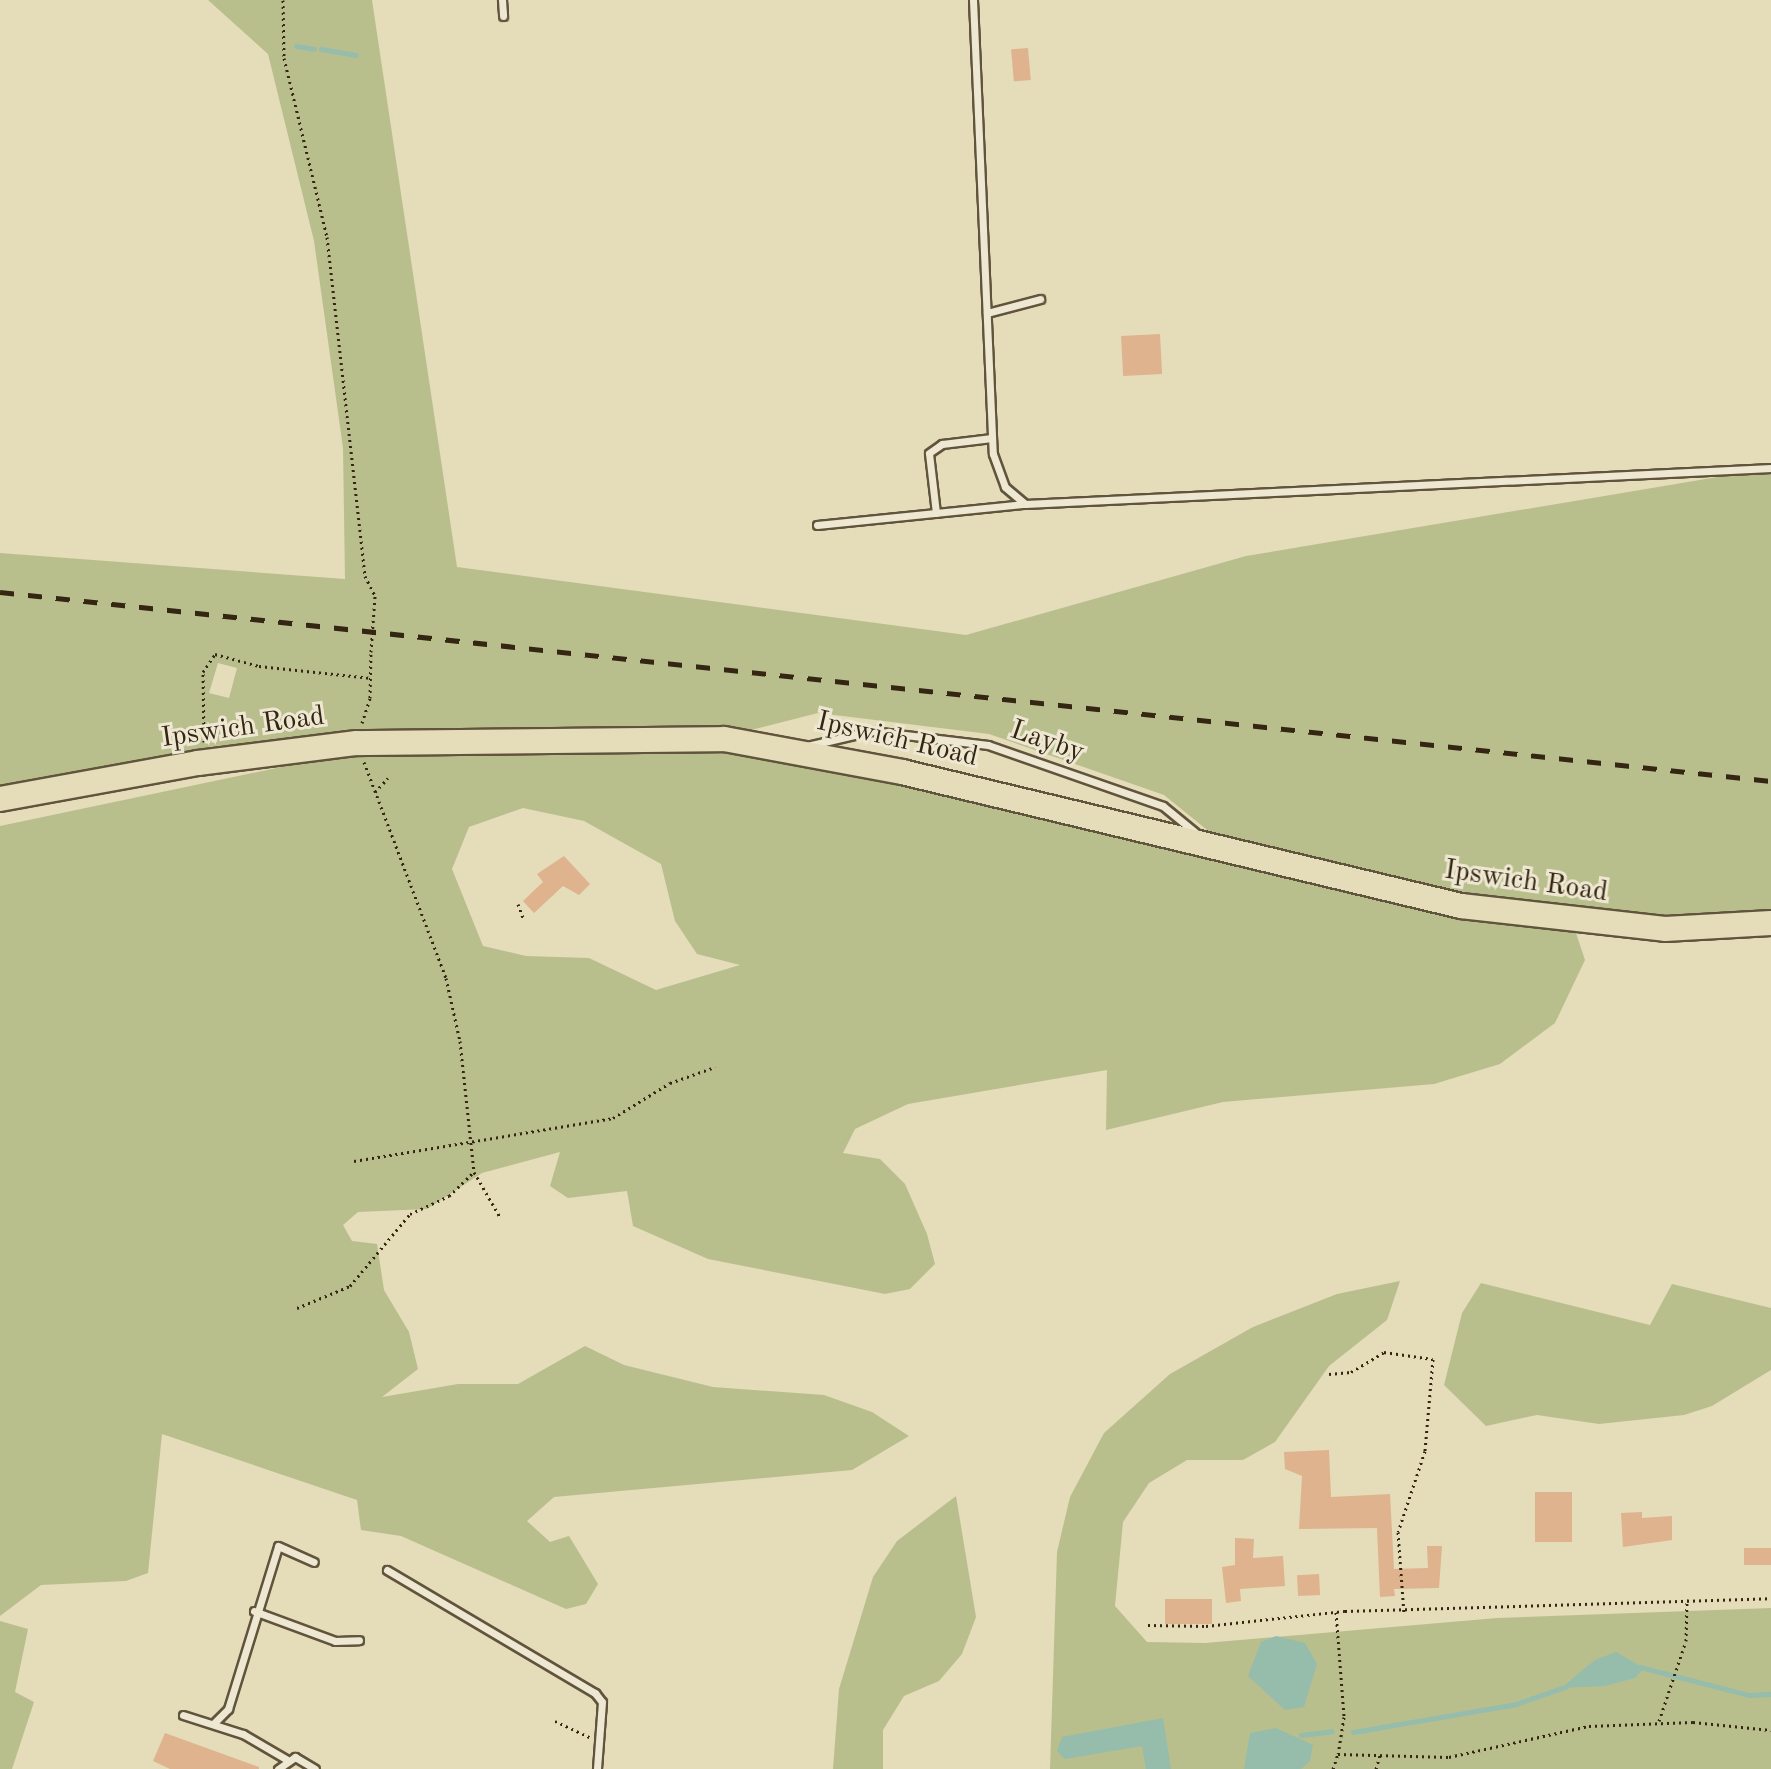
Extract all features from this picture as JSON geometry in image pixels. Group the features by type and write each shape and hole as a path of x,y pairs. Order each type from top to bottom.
{"highway":[{"name":"Ipswich Road","path":"0,799 198,763 362,747 596,737 724,739 797,748 1461,906 1549,919 1665,929 1771,923"}],"lane":[{"path":"502,0 503,16"},
{"path":"973,0 992,438 1005,487 1025,504"},
{"path":"987,313 1040,299"},
{"path":"936,513 932,448 992,438"},
{"path":"817,525 1025,504 1771,468"},
{"name":"Layby","path":"797,748 872,731 988,745 1163,806 1217,849"},
{"path":"214,1723 228,1709 254,1611 278,1546 314,1562"},
{"path":"387,1570 595,1693 602,1702 597,1769"},
{"path":"254,1611 335,1641 359,1640"},
{"path":"183,1715 214,1723 286,1759 307,1759 315,1769"},
{"path":"278,1769 286,1759"}],"path":[{"path":"283,0 284,58 327,237 365,576 375,596 371,678 361,718 362,747 374,793 422,902 446,978 474,1172 500,1217"},
{"path":"191,744 206,742 200,701 203,672 215,654 371,678"},
{"path":"374,793 388,778"},
{"path":"518,904 523,918"},
{"path":"354,1161 472,1146 559,1122 613,1118 670,1083 715,1067"},
{"path":"297,1308 350,1286 410,1214 449,1196 474,1172"},
{"path":"1329,1374 1351,1372 1384,1352 1433,1359 1425,1451 1398,1532 1404,1613"},
{"path":"1148,1625 1206,1626 1336,1612 1404,1613 1687,1599 1771,1598"},
{"path":"1659,1723 1686,1641 1687,1599"},
{"path":"1333,1769 1344,1717 1336,1612"},
{"path":"555,1721 600,1739"},
{"path":"1338,1754 1449,1757 1589,1726 1659,1723 1771,1730"},
{"path":"1376,1769 1380,1755"}],"shaded area":[{"path":"208,0 372,0 457,567 966,635 1246,556 1771,468 1771,911 1663,915 1458,892 1217,838 1164,795 989,734 818,713 743,732 433,729 214,746 0,786 0,553 345,579 343,448 314,241 268,54","holes":["218,663 237,668 229,698 209,693"]},
{"path":"745,749 982,800 1313,884 1576,933 1585,960 1555,1023 1500,1064 1434,1084 1223,1102 1106,1130 1107,1070 908,1104 855,1129 843,1153 880,1159 905,1184 927,1234 935,1264 910,1289 885,1294 708,1259 633,1226 627,1191 568,1198 550,1186 560,1152 482,1173 427,1209 358,1212 343,1225 352,1241 377,1244 384,1290 409,1332 418,1369 382,1397 458,1384 518,1384 585,1346 624,1365 713,1387 824,1395 872,1412 909,1436 852,1470 554,1497 527,1521 550,1542 569,1536 598,1584 586,1604 566,1609 401,1536 361,1530 357,1500 162,1434 148,1573 126,1581 41,1585 0,1616 0,826 353,752","holes":["523,808 584,821 661,864 675,921 697,954 740,965 656,990 589,958 526,956 483,946 452,869 469,827"]},
{"path":"1400,1281 1387,1320 1329,1366 1275,1442 1243,1460 1187,1460 1149,1483 1123,1522 1115,1606 1147,1642 1205,1643 1497,1618 1771,1608 1771,1769 1050,1769 1057,1552 1070,1497 1104,1433 1170,1374 1253,1327 1337,1294"},
{"path":"1481,1283 1650,1325 1672,1284 1771,1308 1771,1370 1712,1406 1684,1415 1599,1424 1537,1415 1486,1426 1444,1385 1462,1313"},
{"path":"956,1496 976,1617 962,1654 939,1681 904,1696 883,1730 883,1769 833,1769 839,1689 873,1577 897,1541"},
{"path":"0,1621 28,1629 15,1692 34,1702 12,1769 0,1769"},
{"path":"1276,1636 1305,1643 1317,1664 1304,1707 1285,1710 1248,1676 1261,1642"},
{"path":"1616,1652 1644,1668 1635,1678 1605,1686 1561,1688 1595,1660"},
{"path":"1163,1718 1171,1769 1146,1769 1142,1746 1065,1759 1057,1751 1062,1737"},
{"path":"1276,1728 1313,1745 1310,1761 1301,1769 1244,1769 1250,1733"}],"building":[{"path":"1028,48 1031,80 1014,81 1011,49"},
{"path":"1160,334 1162,374 1123,376 1121,336"},
{"path":"564,856 590,884 579,895 563,886 534,913 523,901 543,882 537,874"},
{"path":"1329,1450 1331,1497 1390,1494 1394,1569 1428,1568 1427,1546 1442,1546 1439,1588 1394,1589 1395,1596 1380,1597 1377,1528 1299,1529 1302,1476 1285,1469 1284,1452"},
{"path":"1535,1492 1572,1492 1572,1542 1535,1542"},
{"path":"1642,1512 1642,1518 1672,1516 1672,1540 1623,1547 1621,1513"},
{"path":"1235,1538 1254,1539 1253,1558 1283,1556 1285,1586 1240,1589 1241,1601 1226,1603 1222,1567 1235,1565"},
{"path":"1744,1548 1771,1548 1771,1565 1744,1565"},
{"path":"1319,1574 1320,1595 1298,1596 1297,1575"},
{"path":"1165,1599 1212,1599 1212,1624 1165,1624"},
{"path":"165,1733 259,1769 170,1769 153,1761"}],"waterway":[{"path":"296,46 314,49"},
{"path":"321,49 355,55"},
{"path":"1640,1667 1749,1695 1771,1694"},
{"path":"1353,1732 1516,1704 1565,1687"},
{"path":"1301,1735 1332,1731"}],"railway":[{"path":"0,592 1771,781"}]}
